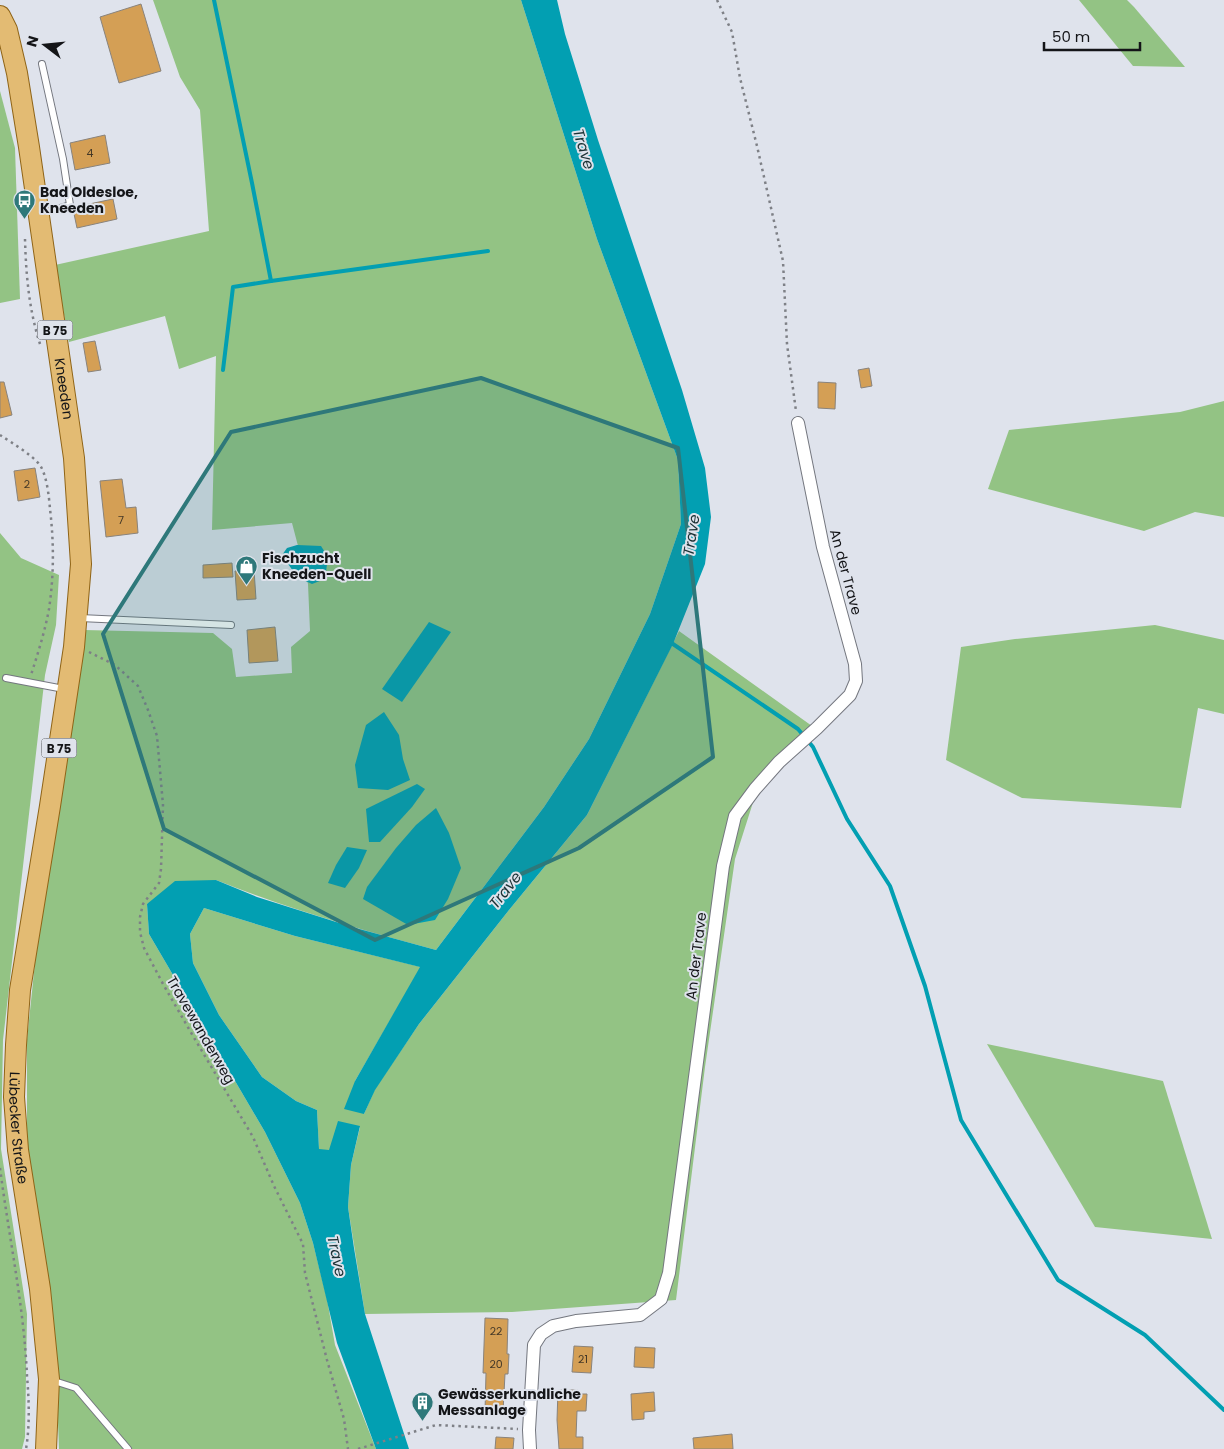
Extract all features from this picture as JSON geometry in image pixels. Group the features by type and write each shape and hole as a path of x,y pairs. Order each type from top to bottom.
{"main road":[{"name":"Kneeden","path":"0,16 7,30 18,73 74,458 81,564 74,647"},
{"name":"B 75","path":"67,690 74,647"},
{"name":"Lübecker Straße","path":"46,1449 49,1379 40,1289 18,1150 14,1097 20,990 67,690"}],"street":[{"name":"An der Trave","path":"530,1449 529,1430 534,1345 541,1334 554,1326 576,1321 640,1315 661,1299 669,1274 723,866 736,816 755,789 779,762 817,728 850,694 856,681 855,664 823,547 798,423"}],"lane":[{"path":"39,215 70,205 63,159 42,64"},
{"path":"76,618 231,625"},
{"path":"6,678 67,690"},
{"path":"49,1379 76,1388 128,1449"}],"path":[{"path":"717,0 732,32 740,78 783,261 787,344 798,423"},
{"path":"26,231 28,294 33,323 42,349"},
{"path":"0,435 20,448 40,466 48,488 53,540 52,580 45,627 30,682"},
{"name":"Travewanderweg","path":"74,647 94,654 115,665 138,686 157,736 163,805 161,869 159,883 143,904 140,917 140,932 144,948 163,984 253,1137 274,1186 303,1244 305,1273 326,1360 344,1419 348,1449"},
{"path":"0,1168 26,1341 28,1440 26,1449"},
{"path":"358,1449 436,1425 529,1430"}],"highlighted area":[{"path":"481,378 678,448 713,757 579,848 375,940 164,829 103,634 231,432"}],"green space":[{"path":"153,0 521,0 597,239 678,460 681,524 650,614 589,739 544,807 436,950 325,918 216,880 147,904 149,934 265,1132 300,1203 313,1243 327,1299 335,1345 376,1449 59,1449 55,1342 27,1146 27,1040 37,943 84,630 213,633 232,649 236,677 292,673 291,647 310,631 308,584 292,523 212,530 216,356 179,369 165,316 69,342 55,265 209,231 200,110 180,77"},
{"path":"1079,0 1127,0 1185,67 1133,66"},
{"path":"0,91 15,148 20,299 0,303"},
{"path":"1224,401 1224,517 1195,512 1144,531 988,489 1009,430 1180,412"},
{"path":"0,533 21,558 59,575 56,625 45,675 3,1040 1,1149 27,1314 25,1437 22,1449 0,1449"},
{"path":"1155,625 1224,640 1224,714 1198,708 1181,808 1022,798 946,760 961,647 1015,639"},
{"path":"679,631 812,726 756,793 735,859 705,1067 676,1300 512,1312 365,1314 348,1207 351,1165 360,1127 329,1151 319,1150 317,1110 296,1101 262,1077 219,1015 193,963 190,934 204,908 295,936 421,967 355,1081 364,1114 375,1089 419,1024 587,815"},
{"path":"987,1044 1163,1081 1212,1239 1095,1227"}],"water":[{"name":"Trave","path":"521,0 557,0 565,34 598,140 682,390 705,468 711,517 705,564 673,644 587,815 419,1024 375,1090 364,1114 344,1109 355,1081 420,967 295,936 204,908 190,934 193,963 219,1015 262,1077 296,1101 317,1110 319,1149 329,1150 338,1121 360,1126 351,1165 348,1207 354,1248 365,1314 409,1449 376,1449 337,1343 313,1243 300,1203 265,1132 149,934 147,904 175,881 216,880 257,897 352,927 436,950 544,807 589,739 650,614 681,524 678,460 597,239"},
{"path":"297,545 321,546 328,557 325,579 312,584 297,577 282,555 287,548"},
{"path":"429,622 451,632 402,702 382,689"},
{"path":"384,712 399,735 403,759 410,780 388,790 358,788 355,765 366,725"},
{"path":"417,784 425,789 412,807 380,842 369,842 366,809"},
{"path":"436,808 449,833 461,868 448,899 435,920 408,925 363,899 367,887 396,848 416,825"},
{"path":"347,847 367,850 359,868 345,888 328,883"}],"building":[{"path":"141,4 161,71 119,83 100,17"},
{"path":"105,135 110,163 75,170 70,143"},
{"path":"113,199 117,219 77,228 73,209 75,207"},
{"path":"95,341 101,370 88,372 83,343"},
{"path":"869,368 872,386 861,388 858,370"},
{"path":"0,382 4,382 12,415 0,418"},
{"path":"818,382 836,383 835,409 818,408"},
{"path":"35,468 40,497 18,501 14,471"},
{"path":"122,479 126,508 136,507 138,533 106,537 100,481"},
{"path":"232,563 233,577 203,578 203,565"},
{"name":"Fischzucht Kneeden-Quell","path":"254,570 256,599 237,600 235,571"},
{"path":"275,627 278,661 249,663 247,630"},
{"path":"485,1318 508,1319 508,1374 505,1374 503,1412 485,1412 486,1373 483,1373"},
{"path":"574,1346 593,1347 591,1373 572,1372"},
{"path":"635,1347 655,1348 654,1368 634,1367"},
{"path":"558,1390 578,1390 578,1394 587,1394 586,1411 577,1411 576,1437 583,1437 583,1449 559,1449 557,1420"},
{"path":"654,1392 655,1411 644,1412 644,1419 632,1420 631,1394"},
{"path":"732,1434 733,1449 694,1449 693,1438"},
{"path":"496,1437 514,1438 513,1449 495,1449"}],"waterway":[{"path":"214,0 271,281"},
{"path":"223,370 233,287 488,251"},
{"path":"670,642 798,729 813,747 847,819 890,886 925,986 961,1120 1058,1280 1145,1335 1224,1410"}],"place":[{"name":"Bad Oldesloe, Kneeden","path":"24,219"},
{"name":"Fischzucht Kneeden-Quell","path":"246,585"},
{"name":"Gewässerkundliche Messanlage","path":"422,1421"}]}
